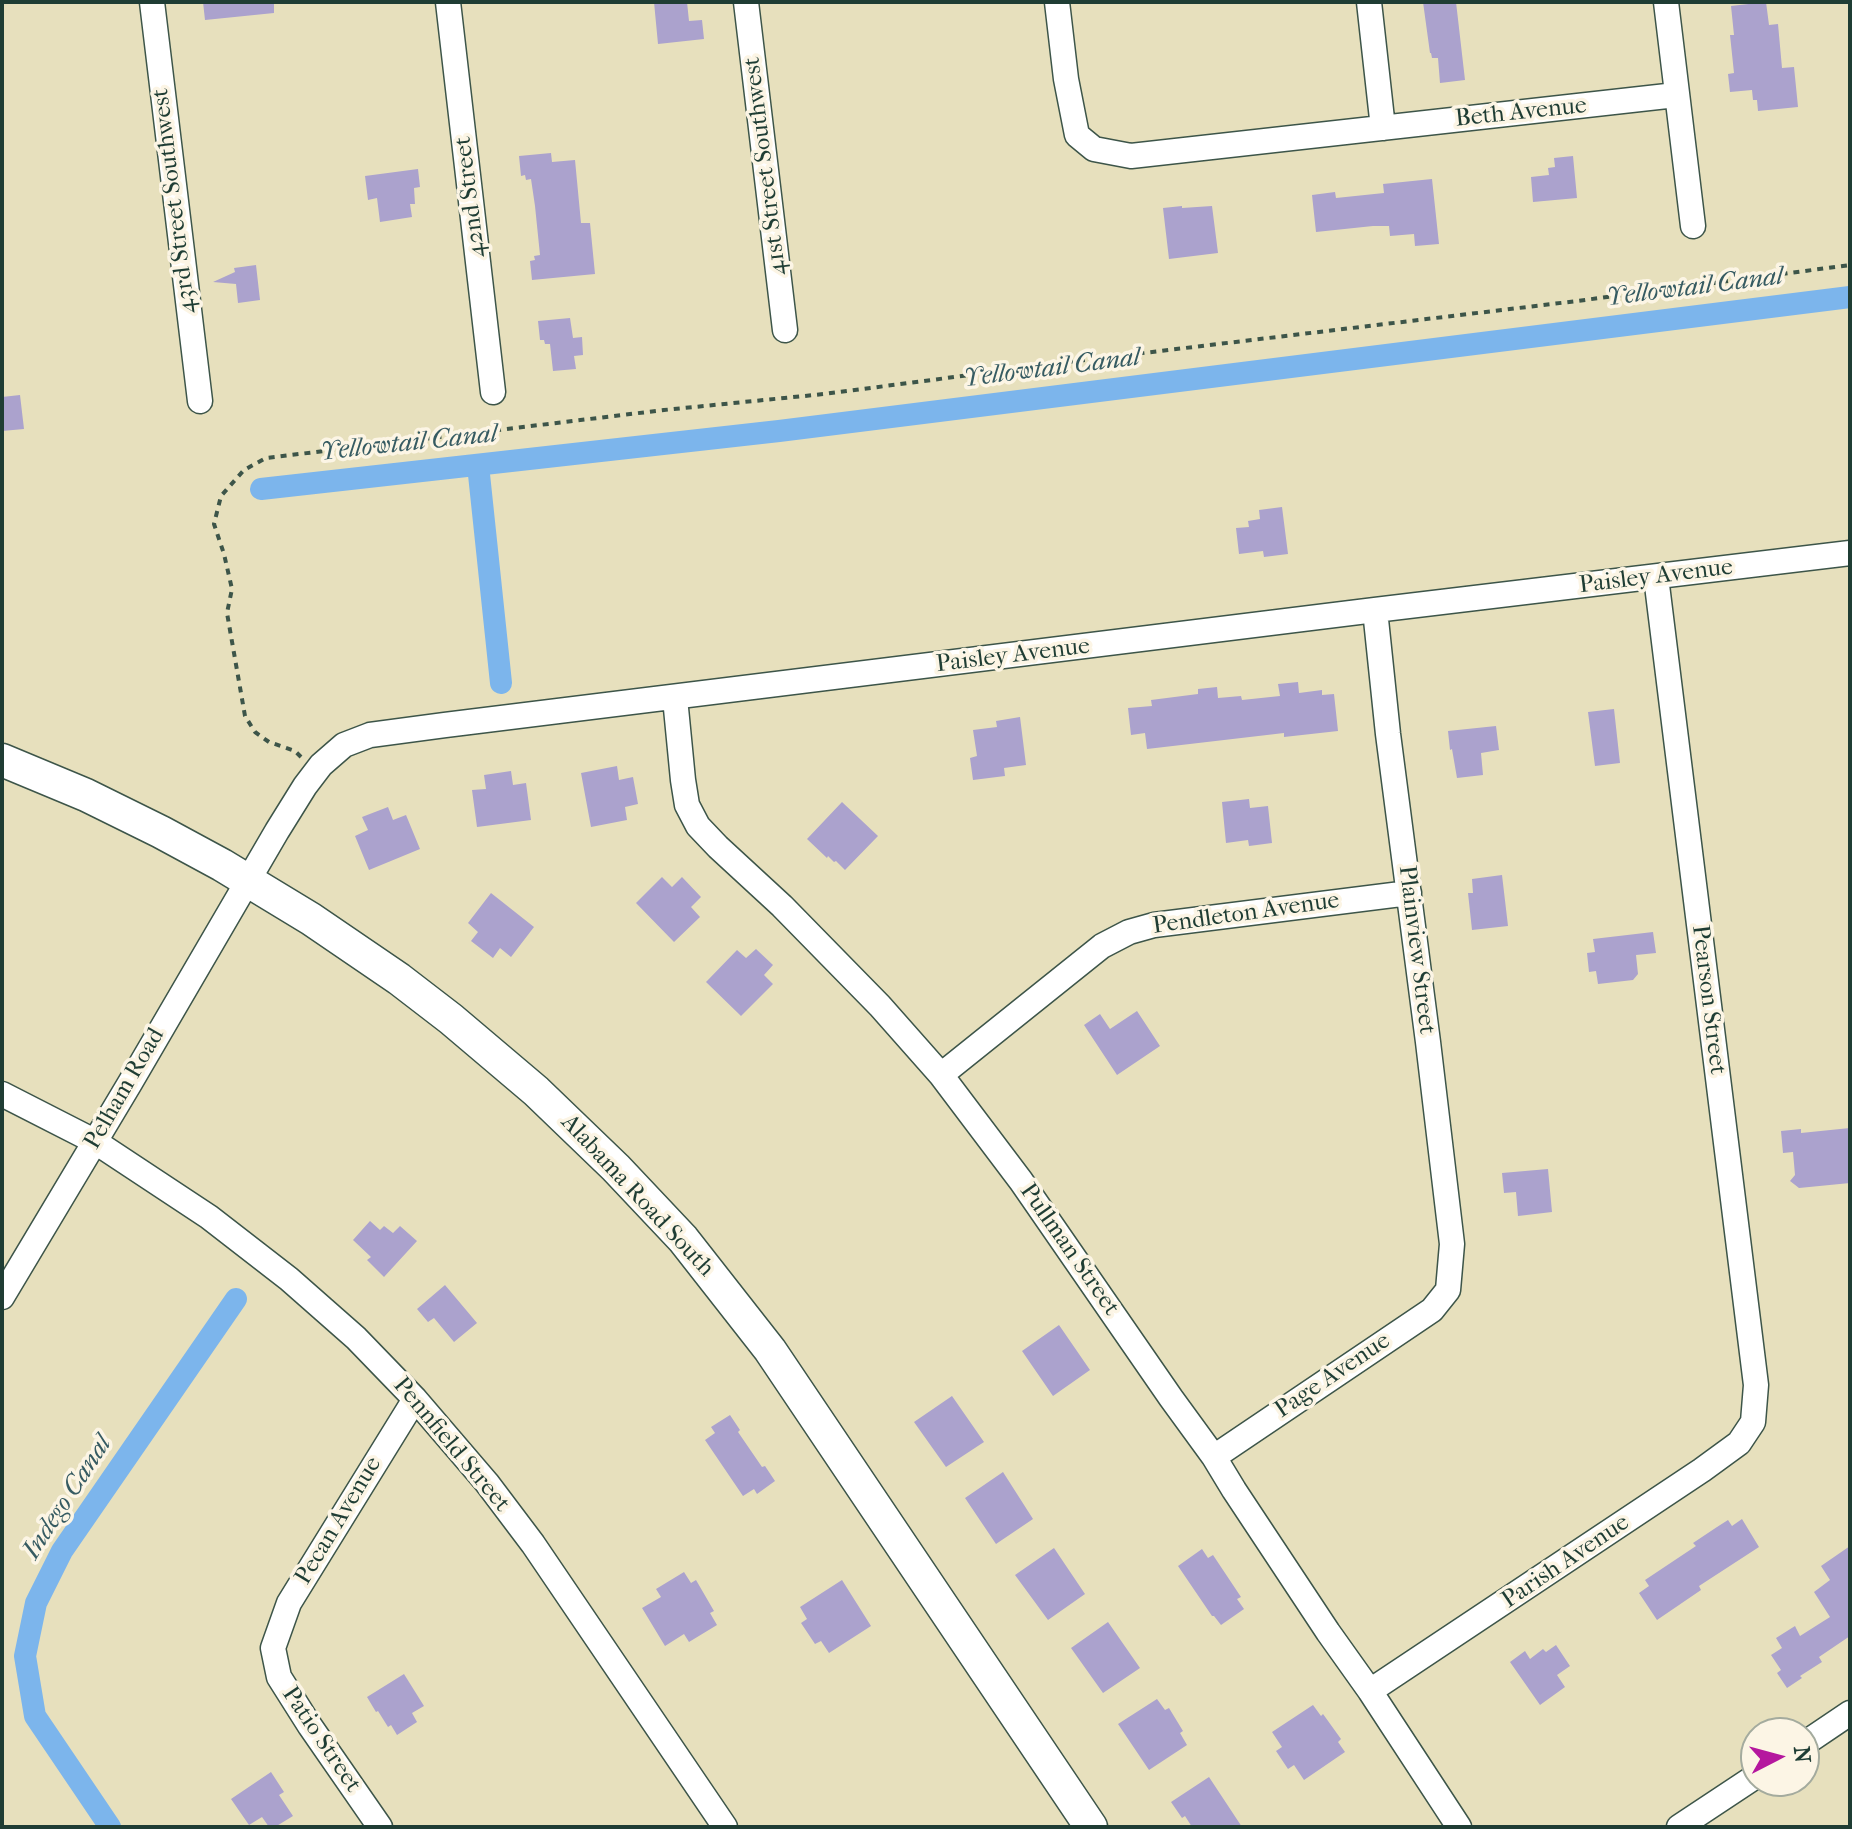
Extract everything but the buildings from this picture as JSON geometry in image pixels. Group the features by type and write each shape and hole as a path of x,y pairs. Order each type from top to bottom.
{"street":[{"name":"43rd Street Southwest","path":"152,2 200,401"},
{"name":"42nd Street","path":"448,2 493,392"},
{"name":"41st Street Southwest","path":"746,2 785,330"},
{"name":"Beth Avenue","path":"1057,2 1066,79 1077,135 1094,149 1131,156 1676,95"},
{"path":"1369,2 1383,128"},
{"path":"1666,2 1693,226"},
{"name":"Paisley Avenue","path":"248,880 315,772 344,745 370,735 1850,553"},
{"name":"Pearson Street","path":"1656,577 1756,1385 1753,1422"},
{"name":"Plainview Street","path":"1375,610 1452,1244 1448,1290"},
{"name":"Pullman Street","path":"675,698 687,805 698,826 869,994 941,1075 1021,1181 1214,1457 1459,1827"},
{"name":"Alabama Road South","path":"2,760 86,795 149,826 248,880 311,919 451,1019 536,1091 616,1168 683,1239 770,1350 1091,1827"},
{"name":"Pelham Road","path":"2,1297 248,880"},
{"name":"Pendleton Avenue","path":"941,1075 1102,946 1129,932 1154,925 1409,893"},
{"name":"Pennfield Street","path":"2,1094 94,1141 209,1217 289,1279 356,1338 415,1399 487,1483 533,1544 725,1827"},
{"name":"Page Avenue","path":"1214,1457 1432,1310 1448,1290"},
{"name":"Pecan Avenue","path":"273,1648 289,1603 415,1399"},
{"name":"Parish Avenue","path":"1370,1691 1702,1470 1739,1443 1753,1422"},
{"name":"Patio Street","path":"273,1648 279,1677 380,1827"},
{"path":"1820,1733 1850,1713"},
{"path":"1679,1827 1740,1787"}],"path":[{"path":"315,772 295,751 269,742 255,732 245,716 227,613 232,589 214,524 221,496 244,470 266,458 824,394 1850,265"}],"waterway":[{"name":"Yellowtail Canal","path":"261,489 779,431 1850,297"},
{"path":"478,465 501,683"},
{"name":"Indego Canal","path":"110,1827 35,1716 25,1656 36,1603 62,1551 236,1299"}]}
